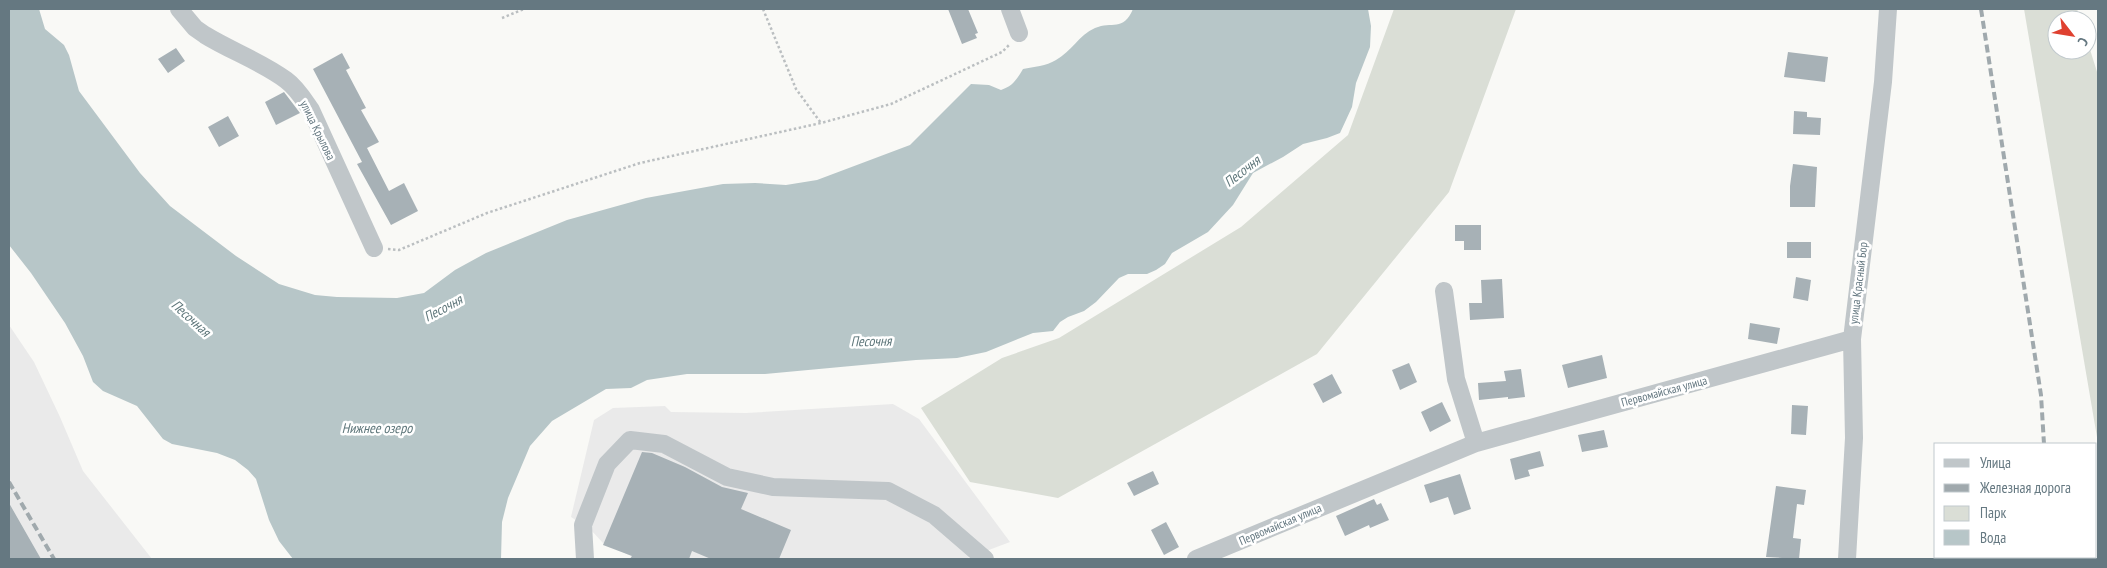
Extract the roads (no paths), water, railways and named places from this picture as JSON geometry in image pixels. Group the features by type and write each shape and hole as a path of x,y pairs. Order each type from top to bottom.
{"street":[{"name":"улица Крылова","path":"179,9 195,28 205,36 273,71 288,81 301,95 310,110 374,248"},
{"path":"1010,9 1019,33"},
{"name":"улица Красный Бор","path":"1847,559 1854,438 1852,339 1882,82 1888,9"},
{"path":"1444,291 1456,379 1476,443"},
{"name":"Первомайская улица","path":"1196,559 1476,443 1852,339"},
{"path":"585,559 583,525 607,464 630,440 664,444 728,477 773,487 888,491 934,514 985,559"}],"water":[{"name":"Нижнее озеро","path":"9,9 39,9 45,29 64,45 69,55 79,91 140,173 170,206 236,256 279,284 315,295 397,298 424,293 455,270 486,253 567,220 646,198 723,184 755,183 786,185 817,180 910,145 971,84 989,85 1001,90 1014,82 1023,69 1044,65 1056,60 1089,31 1101,26 1125,21 1133,9 1368,9 1371,26 1370,47 1356,83 1352,107 1340,133 1303,144 1253,173 1233,205 1208,232 1172,253 1165,264 1156,270 1147,274 1128,274 1119,278 1096,302 1084,311 1060,322 1053,331 1033,333 986,352 957,358 765,374 687,374 647,380 631,388 606,389 552,421 530,446 508,498 502,522 501,559 293,559 279,541 269,520 256,479 248,470 235,460 217,453 172,444 163,439 137,406 103,391 93,382 83,356 65,323 31,273 9,245"}],"railway":[{"path":"1981,9 2041,395 2044,443"},
{"path":"9,482 54,559"}],"water label":[{"name":"Песочня","path":"1242,171"},
{"name":"Песочня","path":"443,308"},
{"name":"Песочная","path":"191,318"},
{"name":"Песочня","path":"871,341"}]}
